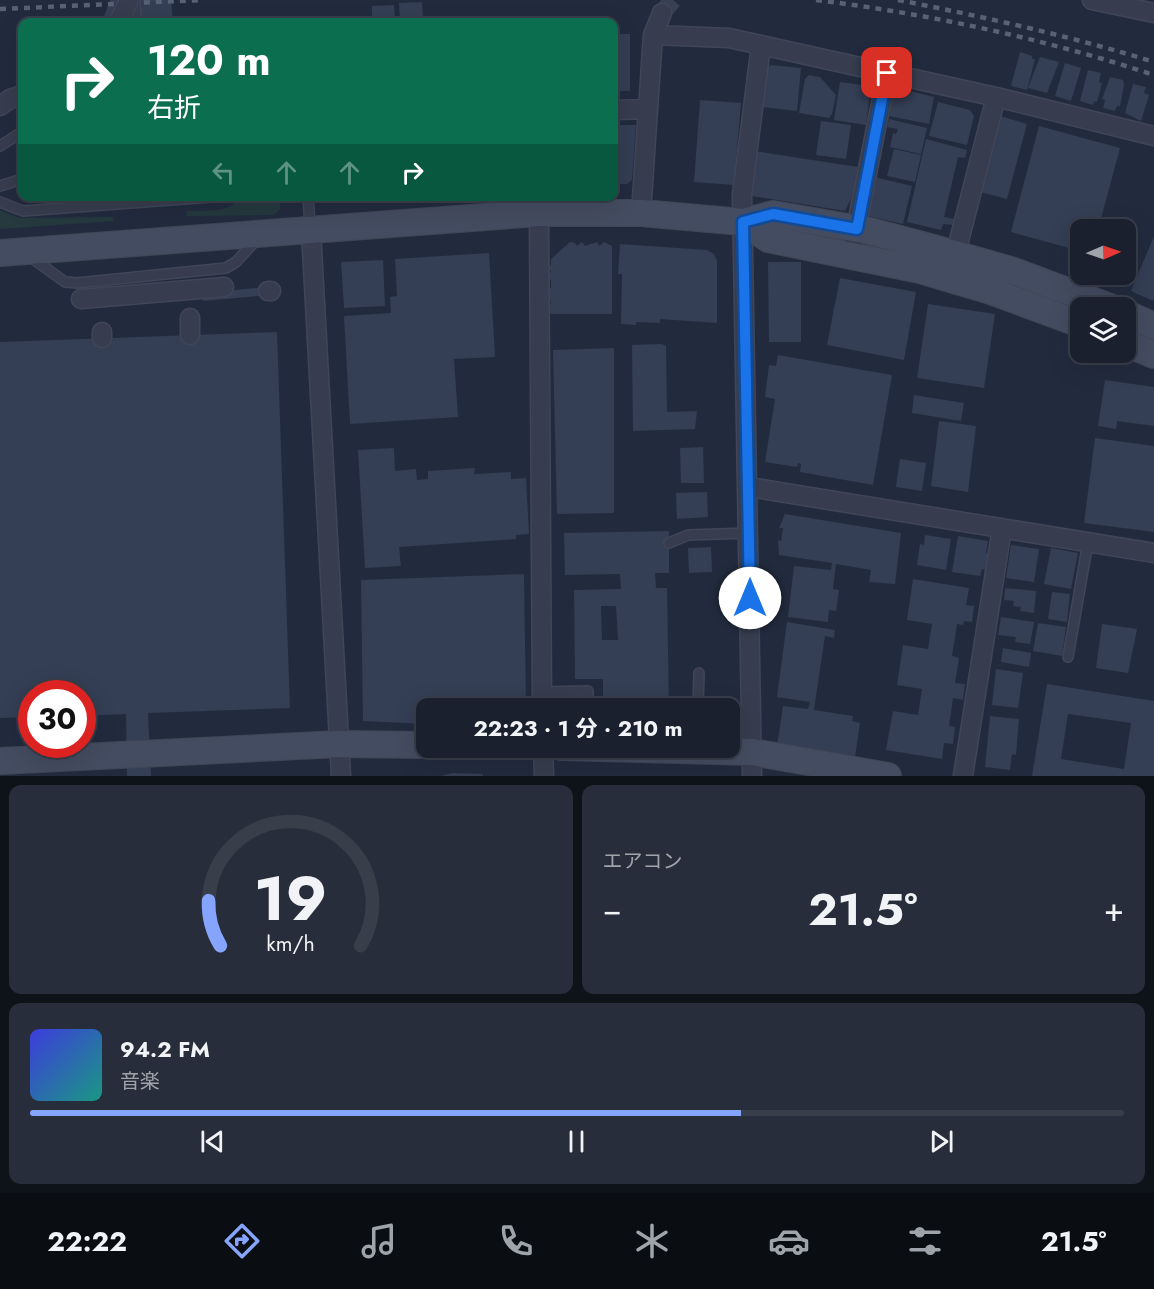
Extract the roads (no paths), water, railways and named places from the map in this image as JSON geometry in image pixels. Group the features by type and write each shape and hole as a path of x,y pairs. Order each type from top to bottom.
{"street":[{"path":"121,18 129,0"},
{"path":"129,0 131,18"},
{"path":"1092,0 1154,14"},
{"path":"641,213 653,35 662,13"},
{"path":"653,35 729,38 1154,136"},
{"path":"752,764 749,487 742,195 761,45"},
{"path":"851,254 887,73"},
{"path":"0,106 18,96"},
{"path":"949,279 996,98"},
{"path":"618,110 648,109"},
{"path":"12,252 539,213 641,213 743,222 773,214 857,229 955,254 1083,297"},
{"path":"539,213 542,698"},
{"path":"743,222 768,239 851,254 949,279 991,291 1070,320"},
{"path":"311,231 341,776"},
{"path":"81,299 224,287"},
{"path":"1136,318 1154,326"},
{"path":"1136,348 1154,355"},
{"path":"749,487 1154,553"},
{"path":"963,776 1002,528"},
{"path":"0,761 339,744 416,745"},
{"path":"543,758 544,776"},
{"path":"728,758 752,764 888,776"}],"lane":[{"path":"0,146 18,135"},
{"path":"0,186 18,180"},
{"path":"0,202 23,212 162,201"},
{"path":"308,201 311,231"},
{"path":"12,252 65,282 77,283 226,268 236,262 261,234"},
{"path":"669,543 688,535 749,532"},
{"path":"1068,657 1088,542"},
{"path":"698,698 699,673"},
{"path":"552,698 588,691 588,698"}],"tunnel":[{"path":"662,13 673,0"}],"railway":[{"path":"0,9 203,0"},
{"path":"816,0 987,29 1071,50 1154,75"},
{"path":"898,0 1027,28 1154,62"}]}
